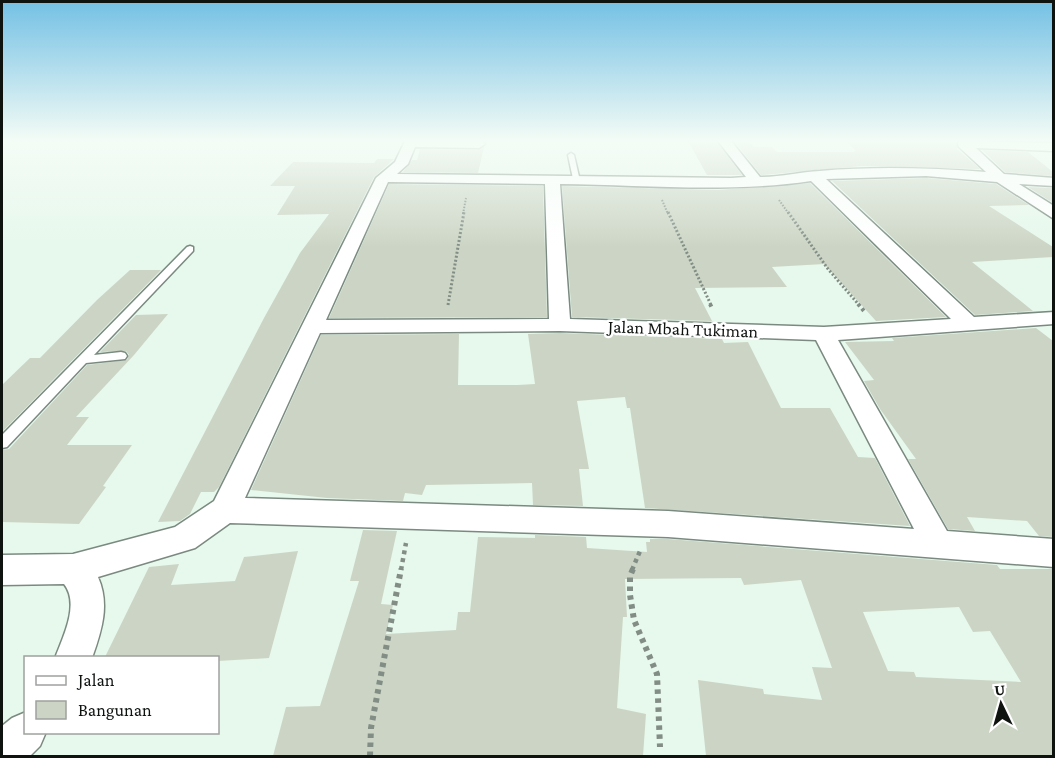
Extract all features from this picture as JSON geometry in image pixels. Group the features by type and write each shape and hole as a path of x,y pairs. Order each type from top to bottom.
{"street":[{"path":"757,176 761,181"},
{"path":"2,570 73,569 184,537 225,510 384,177 761,181 809,176"},
{"path":"813,176 969,325"},
{"path":"985,176 1053,182"},
{"path":"999,177 1053,214"},
{"path":"552,179 560,325"},
{"name":"Jalan Mbah Tukiman","path":"311,326 560,325 824,334 882,332 1053,318"},
{"path":"824,334 938,544"},
{"path":"225,510 652,523 1053,553"},
{"path":"73,569 86,587 88,603 81,639 73,656"},
{"path":"2,754 24,734"}],"lane":[{"path":"2,443 190,249"},
{"path":"84,360 121,356"}],"path":[{"path":"444,327 469,178"},
{"path":"653,180 722,330"},
{"path":"761,181 828,269 882,332"},
{"path":"370,756 371,728 411,515"},
{"path":"652,523 630,576 630,595 634,620 641,641 657,674 660,747"}],"building":[{"path":"279,176 375,176 219,487 214,492 201,492 190,514 180,521 158,522 300,253 329,214 277,215 295,186 270,186"},
{"path":"926,178 996,184 1029,205 989,206 1053,247 1053,257 972,262 1033,311 975,315 832,181"},
{"path":"810,183 946,317 876,321 824,264 772,267 787,287 695,288 712,321 572,317 562,186 718,190"},
{"path":"389,184 543,186 547,317 329,318"},
{"path":"1028,187 1053,188 1053,203"},
{"path":"130,270 161,270 2,432 2,385 30,358 40,358"},
{"path":"168,314 134,355 76,417 89,417 67,445 132,445 103,486 106,487 79,524 2,522 2,450 9,449 87,365 127,360 129,355 126,351 100,352 136,315"},
{"path":"1036,328 1053,341 1053,537 1039,536 1027,521 967,517 975,531 948,529 908,459 916,459 880,409 864,381 874,380 845,342 894,341 892,338"},
{"path":"560,333 722,339 724,343 748,342 781,408 830,408 858,457 875,458 910,526 645,508 630,408 627,408 625,397 577,401 589,469 579,469 583,506 533,505 532,483 426,485 422,495 405,493 403,501 327,498 251,490 321,335 459,334 458,385 518,385 535,384 528,334"},
{"path":"363,530 397,531 381,604 393,605 386,634 456,630 458,612 470,612 478,537 535,538 535,535 586,537 587,548 647,552 646,542 650,542 650,539 668,539 997,565 1000,569 1053,569 1053,756 706,756 698,680 763,689 764,694 822,700 812,667 832,668 801,580 744,585 741,578 625,579 627,617 623,617 617,708 646,714 643,756 273,756 286,707 320,706 359,581 350,581","holes":["959,607 973,632 990,631 1021,682 916,677 914,672 888,671 863,612"]},
{"path":"298,551 269,658 219,661 219,656 105,656 149,567 179,564 171,585 235,581 244,557"}]}
